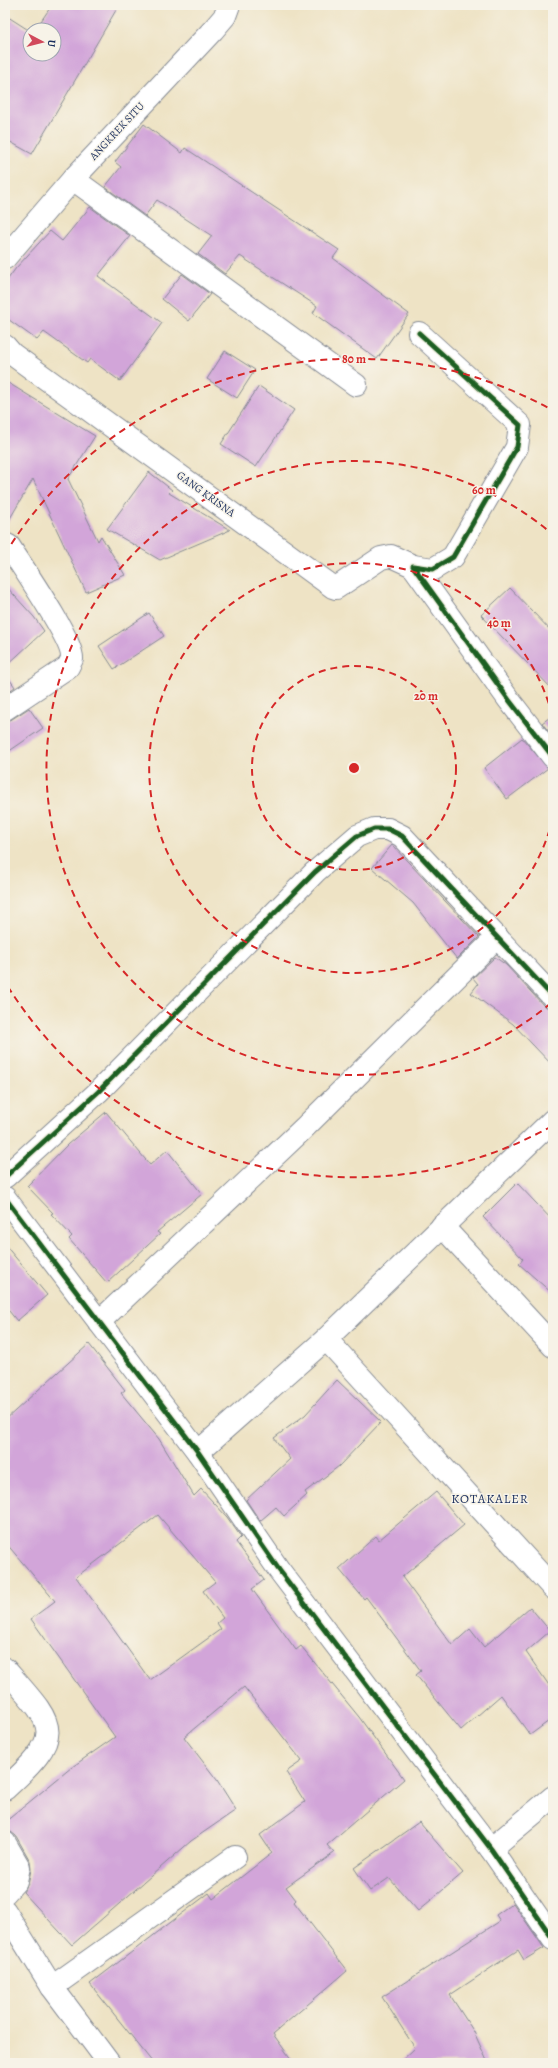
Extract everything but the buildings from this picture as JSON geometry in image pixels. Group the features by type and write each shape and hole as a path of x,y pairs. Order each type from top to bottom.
{"street":[{"name":"ANGKREK SITU","path":"5,258 73,179 213,30 225,16 229,5"},
{"path":"73,179 356,385"},
{"path":"413,566 433,569 452,557 517,447 520,425 419,333"},
{"name":"GANG KRISNA","path":"5,346 12,354 333,587 336,588 381,558 390,556 413,566"},
{"path":"5,544 9,546 50,609 69,647 72,658 68,667 5,709"},
{"path":"413,566 509,700 553,757"},
{"path":"5,1177 98,1092 315,872 357,836 374,830 388,829 402,836 553,997"},
{"path":"99,1322 304,1128 497,937"},
{"path":"198,1452 326,1339 553,1120"},
{"path":"5,1198 198,1452 278,1570 491,1849 553,1939"},
{"path":"442,1226 553,1346"},
{"path":"326,1339 553,1588"},
{"path":"5,1669 35,1703 48,1724 49,1734 46,1745 28,1769 5,1789"},
{"path":"491,1849 553,1797"},
{"path":"5,1843 19,1867 16,1881 5,1893"},
{"path":"52,1987 235,1857"},
{"path":"5,1911 52,1987 109,2063"}],"cycle path":[{"path":"419,333 520,425 517,447 453,557 433,569 413,566 509,700 553,757"},
{"path":"5,1177 98,1092 315,872 357,836 374,829 388,829 402,836 553,997"},
{"path":"5,1198 198,1452 279,1570 491,1849 553,1939"}],"district":[{"name":"KOTAKALER","path":"490,1498"}]}
